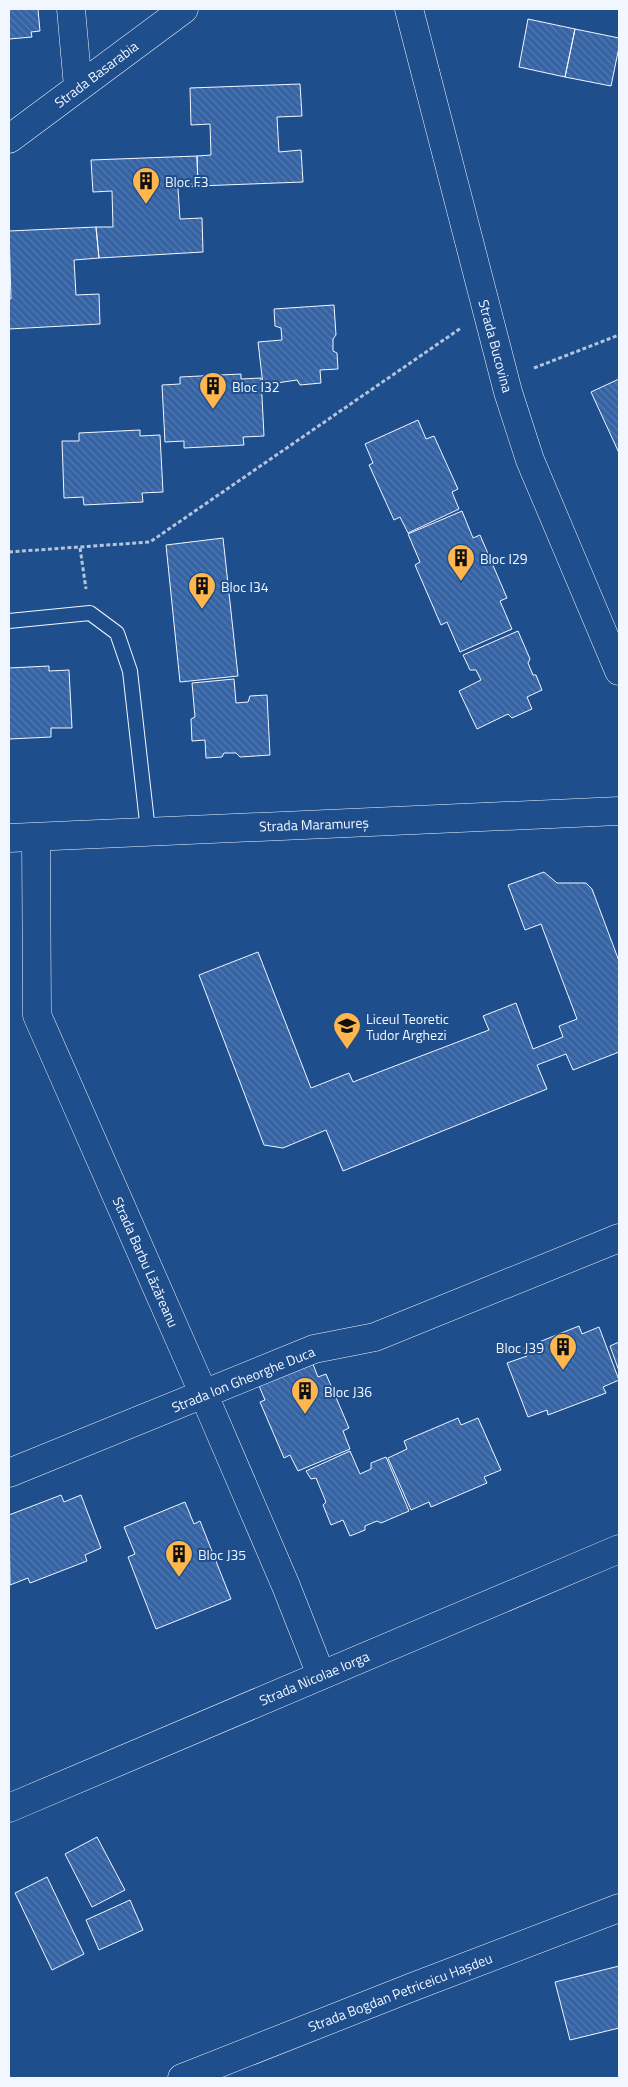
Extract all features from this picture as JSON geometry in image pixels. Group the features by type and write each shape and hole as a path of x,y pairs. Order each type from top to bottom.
{"street":[{"path":"71,9 78,87"},
{"name":"Strada Basarabia","path":"9,139 184,9"},
{"name":"Strada Bucovina","path":"409,9 486,311 530,460 619,671"},
{"name":"Strada Maramureș","path":"9,838 619,811"},
{"name":"Strada Barbu Lăzăreanu","path":"36,837 37,1015 204,1395 296,1610 321,1675"},
{"name":"Strada Ion Gheorghe Duca","path":"9,1473 314,1349 375,1337 619,1238"},
{"name":"Strada Nicolae Iorga","path":"9,1808 619,1549"},
{"name":"Strada Bogdan Petriceicu Hașdeu","path":"182,2078 619,1908"}],"lane":[{"path":"9,621 90,613 117,633 130,671 148,832"}],"path":[{"path":"9,552 150,542 486,311"},
{"path":"505,379 619,335"},
{"path":"80,548 90,613"}],"building":[{"path":"9,9 38,9 40,31 31,32 32,37 9,39"},
{"path":"528,19 575,29 565,77 519,67"},
{"path":"575,29 619,38 611,86 565,77"},
{"path":"300,84 302,116 277,117 279,152 301,150 303,182 198,186 197,156 211,155 210,124 191,125 190,88"},
{"name":"Bloc F3","path":"197,156 198,186 178,188 180,219 202,218 203,252 99,258 96,227 113,227 112,191 93,192 91,160"},
{"path":"96,227 99,258 74,260 76,295 99,294 100,324 9,329 9,299 11,299 9,231"},
{"path":"334,305 336,335 333,339 333,351 337,353 338,369 320,370 321,383 300,385 297,380 263,385 258,342 282,340 281,328 275,326 274,309"},
{"name":"Bloc I32","path":"241,374 241,379 261,378 264,436 243,437 244,445 184,448 184,441 165,442 162,385 180,384 180,377"},
{"path":"619,379 619,453 591,392"},
{"path":"418,420 426,439 434,436 458,489 452,492 459,509 408,533 400,517 394,520 369,465 373,463 365,444"},
{"path":"140,430 140,436 160,435 163,492 142,493 143,502 84,505 83,497 64,498 62,441 79,441 79,433"},
{"name":"Bloc I29","path":"462,511 473,538 480,535 507,598 500,601 512,629 460,652 447,622 441,625 415,565 420,562 408,534"},
{"name":"Bloc I34","path":"223,538 238,676 180,682 166,545"},
{"path":"518,631 530,659 528,663 533,675 536,675 542,690 527,697 532,709 512,718 508,714 477,729 459,691 481,680 476,670 470,670 463,655"},
{"path":"49,666 49,671 69,670 72,728 51,728 51,737 9,739 9,668"},
{"path":"234,679 236,703 248,702 250,696 267,695 270,755 240,757 236,753 224,753 222,757 206,758 205,740 192,741 191,719 195,717 192,683"},
{"path":"544,872 557,883 586,883 592,889 619,961 619,1052 573,1070 566,1054 537,1065 547,1089 343,1171 326,1130 283,1148 264,1145 199,975 258,952 311,1088 349,1073 353,1082 489,1030 483,1016 516,1003 533,1049 563,1037 559,1026 577,1019 541,924 525,930 508,885"},
{"name":"Bloc J39","path":"579,1326 582,1334 599,1327 619,1380 603,1387 606,1393 548,1415 547,1410 528,1417 507,1363 527,1356 524,1348"},
{"path":"619,1342 619,1371 610,1346"},
{"name":"Bloc J36","path":"311,1359 318,1377 326,1374 349,1428 343,1431 350,1449 298,1471 290,1455 284,1458 260,1402 265,1400 257,1381"},
{"path":"458,1418 461,1425 478,1418 501,1470 484,1477 487,1483 431,1507 429,1502 411,1510 388,1458 407,1449 404,1441"},
{"path":"350,1451 360,1474 371,1469 371,1463 386,1457 409,1511 381,1523 377,1521 365,1526 365,1530 350,1536 343,1520 331,1525 323,1505 326,1502 316,1478 311,1479 306,1471"},
{"path":"61,1495 64,1502 81,1495 101,1548 85,1555 87,1561 30,1583 28,1578 10,1585 9,1515"},
{"name":"Bloc J35","path":"185,1502 194,1524 200,1521 231,1599 156,1629 128,1557 135,1554 124,1527"},
{"path":"97,1837 125,1890 92,1907 65,1854"},
{"path":"47,1877 84,1954 52,1970 15,1893"},
{"path":"130,1900 143,1930 99,1950 86,1920"},
{"path":"619,1966 619,2028 570,2040 555,1982"}],"place":[{"name":"Bloc F3","path":"146,205"},
{"name":"Bloc I32","path":"213,410"},
{"name":"Bloc I29","path":"461,582"},
{"name":"Bloc I34","path":"202,610"},
{"name":"Liceul Teoretic Tudor Arghezi","path":"347,1050"},
{"name":"Bloc J39","path":"563,1371"},
{"name":"Bloc J36","path":"305,1415"},
{"name":"Bloc J35","path":"179,1578"}]}
